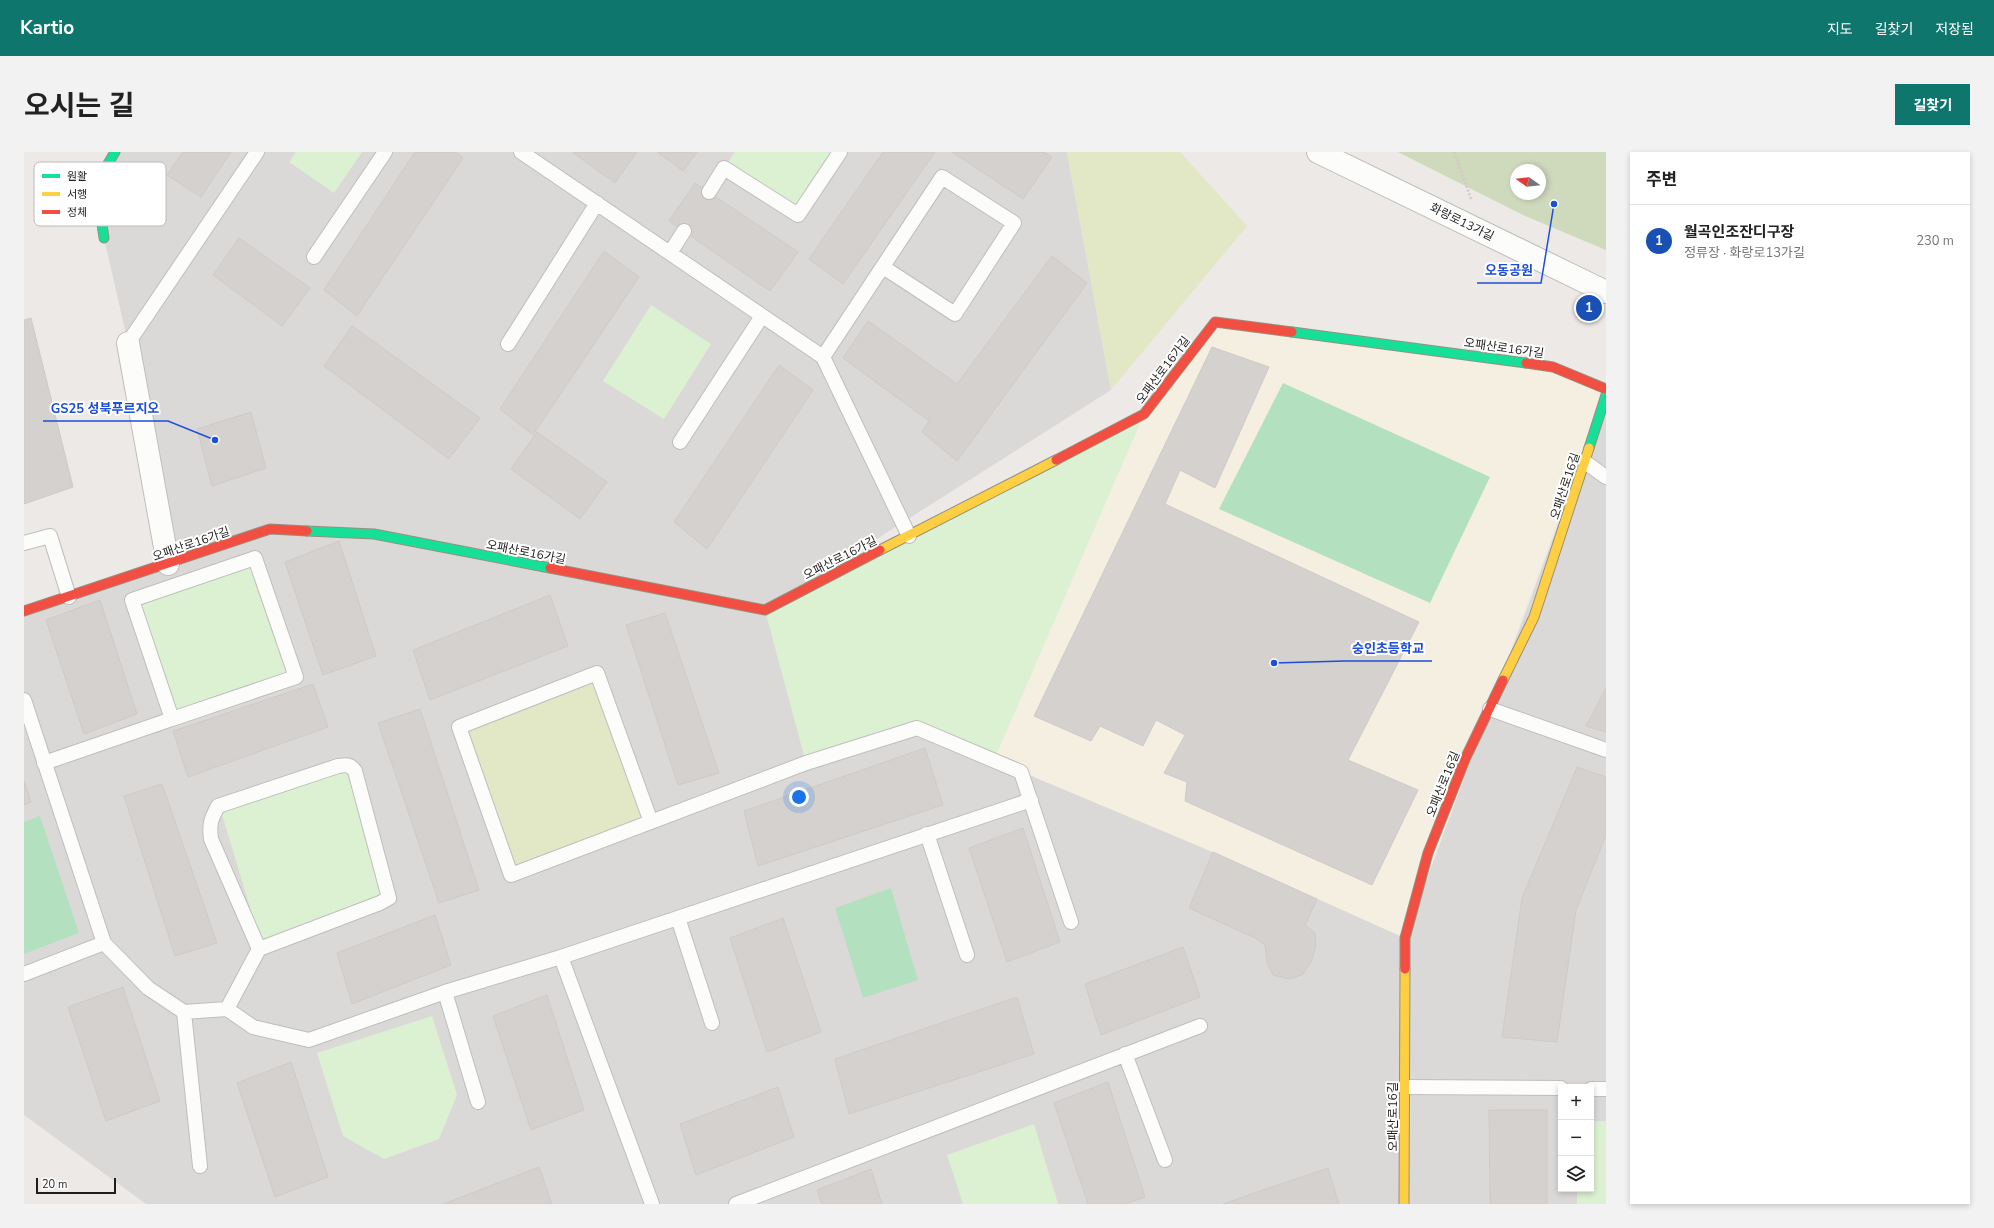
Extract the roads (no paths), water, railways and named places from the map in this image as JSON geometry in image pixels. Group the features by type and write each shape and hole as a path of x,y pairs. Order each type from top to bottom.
{"street":[{"path":"109,162 115,152"},
{"name":"화랑로13가길","path":"1318,152 1606,292"},
{"path":"102,226 104,238"},
{"name":"오패산로16가길","path":"24,611 270,529 374,534 765,610 1144,414 1215,322 1553,367 1606,389"},
{"path":"128,343 168,564"},
{"name":"오패산로16길","path":"1404,1204 1405,938 1428,853 1466,757 1534,617 1606,395"}],"lane":[{"path":"128,343 257,152"},
{"path":"314,257 385,152"},
{"path":"521,152 823,357 909,536"},
{"path":"709,192 724,168 798,215 840,152"},
{"path":"823,357 882,266 942,177 1014,223 955,314 882,266"},
{"path":"508,344 597,203"},
{"path":"670,253 684,231"},
{"path":"680,442 762,316"},
{"path":"1585,462 1606,477"},
{"path":"24,543 50,536 69,597"},
{"path":"44,763 296,677 256,558 132,600 172,719"},
{"path":"651,822 597,673 459,727 511,875 651,822 806,763 916,728 1021,772 1071,922"},
{"path":"24,700 104,942 148,988 184,1012 227,1009 253,1028 309,1040 445,992 561,957 1031,800"},
{"path":"1490,709 1606,750"},
{"path":"227,1009 259,949 380,903 389,898 358,778 352,767 348,765 338,766 218,806 213,816 209,825 211,839 259,949"},
{"path":"927,834 966,955"},
{"path":"678,918 712,1023"},
{"path":"24,974 104,942"},
{"path":"561,957 652,1204"},
{"path":"445,992 478,1102"},
{"path":"184,1012 200,1166"},
{"path":"736,1204 1200,1026"},
{"path":"1125,1054 1165,1160"},
{"path":"1405,1087 1558,1088"},
{"path":"1594,1089 1606,1089"}],"place":[{"name":"오동공원","path":"1554,204"},
{"name":"월곡인조잔디구장","path":"1589,308"},
{"name":"GS25 성북푸르지오","path":"215,440"},
{"name":"숭인초등학교","path":"1274,663"}]}
